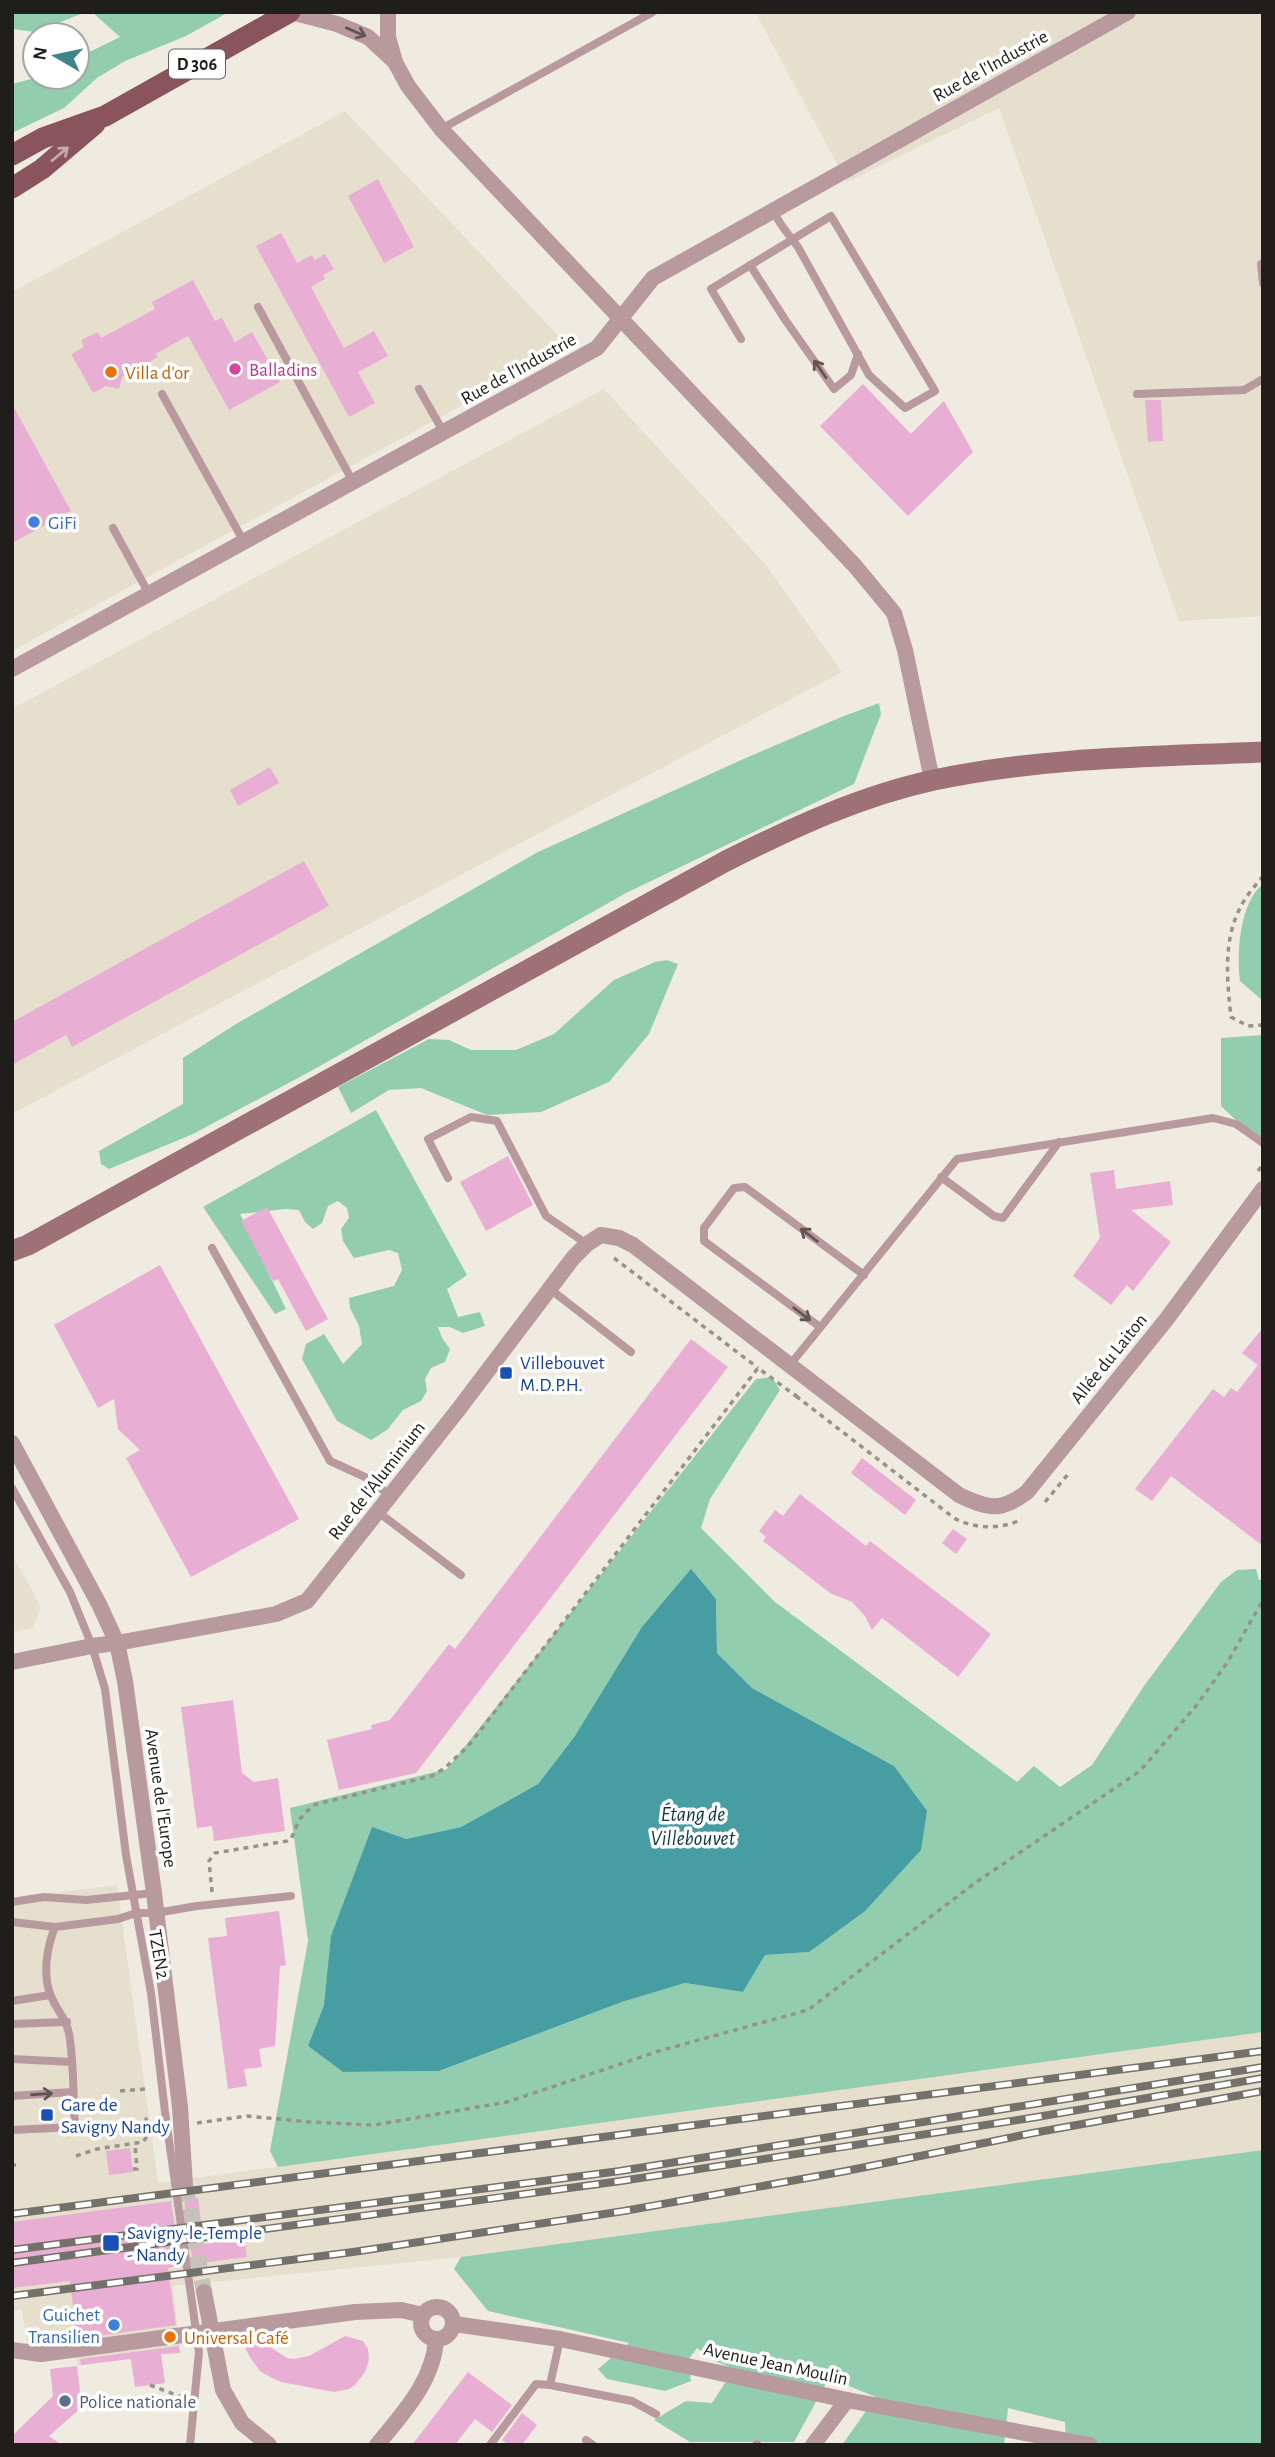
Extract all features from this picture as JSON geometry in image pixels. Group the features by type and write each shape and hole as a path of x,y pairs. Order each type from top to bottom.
{"main road":[{"name":"D 306","path":"12,155 43,138 105,116 290,12"},
{"name":"D 306","path":"12,188 42,169 105,116"}],"street":[{"path":"290,12 337,24 368,37 395,62"},
{"path":"388,12 387,37 395,62 408,86 441,129 855,566 894,613 905,650 932,780"},
{"name":"Rue de l'Industrie","path":"12,669 597,348 653,278 1128,12"},
{"path":"18,1252 726,861 831,812 932,780 1056,761 1263,752"},
{"name":"Allée du Laiton","path":"808,1381 959,1495 975,1503 1010,1505 1027,1493 1166,1320 1263,1189"},
{"name":"Rue de l'Aluminium","path":"12,1662 276,1614 307,1601 550,1289 587,1244 601,1235 619,1238 632,1245 789,1366"},
{"path":"789,1366 808,1381"},
{"name":"Avenue de l'Europe","path":"12,1443 99,1604 117,1643 125,1681 154,1893 186,2185"},
{"path":"204,2292 223,2390 242,2423 269,2445"},
{"path":"431,2308 444,2308 452,2315 454,2324 449,2334 436,2339 421,2327 423,2315 431,2308"},
{"path":"12,2350 40,2354 355,2312 401,2310 423,2315"},
{"name":"Avenue Jean Moulin","path":"454,2324 560,2339 1032,2439 1090,2445"},
{"path":"377,2445 419,2393 436,2352 436,2339"},
{"path":"813,2445 847,2400"}],"lane":[{"path":"441,129 653,12"},
{"path":"741,339 711,289 792,239 831,216 935,391 905,408 869,375 798,247 792,239 781,227 772,210"},
{"path":"1263,263 1263,283"},
{"path":"750,265 834,389 851,375 858,354"},
{"path":"258,307 353,482"},
{"path":"1137,394 1244,390 1263,379"},
{"path":"419,389 444,433"},
{"path":"162,394 244,542"},
{"path":"113,528 149,594"},
{"path":"448,1178 428,1139 471,1117 497,1121 546,1216 587,1244"},
{"path":"789,1366 957,1159 1213,1118 1236,1124 1263,1143"},
{"path":"941,1177 994,1216 1003,1218 1059,1142"},
{"path":"820,1327 704,1241 704,1228 734,1188 745,1187 864,1275"},
{"path":"212,1248 330,1461 365,1476 391,1496"},
{"path":"550,1289 631,1352"},
{"name":"TZEN2","path":"12,1488 70,1592 106,1689 133,1895 151,1993 199,2352 190,2445"},
{"path":"378,1512 461,1575"},
{"path":"12,1902 44,1898 86,1900 154,1893"},
{"path":"12,1922 55,1927 118,1919 136,1913 156,1913 291,1896"},
{"path":"12,2130 75,2127 67,2022 50,1995 47,1965 48,1947 55,1927"},
{"path":"12,2001 50,1995"},
{"path":"12,2024 67,2022"},
{"path":"12,2059 72,2062"},
{"path":"12,2096 72,2092"},
{"path":"550,2385 560,2339"},
{"path":"490,2445 536,2384 632,2402 656,2414"}],"path":[{"path":"1263,876 1240,906 1231,931 1227,980 1231,1017 1248,1026 1263,1025"},
{"path":"612,1256 954,1518 966,1524 995,1527 1013,1524 1030,1515"},
{"path":"214,1905 209,1867 211,1855 287,1842 303,1814 313,1805 422,1779 445,1768 459,1755 758,1368"},
{"path":"796,1396 808,1381"},
{"path":"1039,1507 1071,1469 1055,1456"},
{"path":"181,2123 247,2116 374,2124 507,2102 659,2051 808,2010 975,1883 1140,1771 1196,1706 1227,1663 1263,1600"},
{"path":"120,2091 145,2089"},
{"path":"76,2156 97,2149 119,2148 146,2140 146,2119 150,2116"},
{"path":"133,2169 137,2169 135,2144"},
{"path":"150,2385 187,2398"}],"shaded area":[{"path":"755,12 1263,12 1263,616 1179,621 999,108 847,182"},
{"path":"345,111 569,347 12,651 12,292"},
{"path":"604,389 766,565 842,672 12,1114 12,709"},
{"path":"12,1554 41,1607 33,1628 12,1632"},
{"path":"117,1885 158,2183 1263,2032 1263,2150 461,2257 173,2286 180,2353 161,2354 165,2383 135,2387 130,2358 77,2366 77,2358 30,2362 22,2310 12,2310 12,1898"}],"green space":[{"path":"12,12 86,12 63,21 21,21 21,30 12,29"},
{"path":"92,12 229,12 186,36 125,61 91,83 91,51 120,37"},
{"path":"21,82 21,91 83,91 64,108 12,133 12,84"},
{"path":"879,703 881,714 854,784 626,893 311,1071 193,1134 109,1169 101,1164 99,1151 183,1104 183,1058 236,1024 538,852 748,757"},
{"path":"1263,884 1263,1001 1240,981 1239,943 1249,903"},
{"path":"667,960 678,964 649,1034 609,1082 541,1112 487,1115 421,1088 389,1090 351,1113 338,1087 429,1039 449,1040 471,1050 516,1050 554,1034 614,980 655,962"},
{"path":"1263,1035 1263,1146 1221,1106 1221,1038"},
{"path":"376,1110 467,1275 447,1289 458,1317 480,1312 485,1326 463,1333 450,1327 438,1327 450,1349 445,1362 431,1368 425,1379 427,1391 421,1401 403,1410 387,1430 371,1440 337,1421 302,1359 306,1344 324,1334 343,1364 362,1344 349,1298 394,1286 402,1270 398,1253 389,1250 354,1258 343,1241 341,1229 349,1218 347,1208 338,1201 328,1206 322,1223 313,1229 305,1222 299,1210 240,1214 286,1309 275,1314 203,1207"},
{"path":"772,1377 780,1390 710,1499 701,1528 775,1602 1017,1782 1034,1766 1060,1787 1092,1765 1144,1686 1221,1582 1237,1570 1256,1569 1259,1580 1263,1579 1263,2032 278,2167 270,2151 308,1941 290,1808 447,1769 756,1379","holes":["716,1599 717,1653 752,1688 894,1766 809,1952 765,1955 743,1992 685,1983 622,2002 439,2071 343,2072 308,2046 324,2005 406,1839 461,1827 538,1784 575,1736"]},
{"path":"1263,2150 1263,2445 1066,2445 1065,2422 1008,2408 1004,2445 842,2445 876,2397 829,2378 794,2442 690,2442 654,2420 686,2401 712,2403 734,2369 715,2361 697,2348 688,2360 691,2381 665,2391 607,2379 598,2369 629,2343 488,2311 454,2269 461,2257"}],"water":[{"name":"Étang de Villebouvet","path":"691,1569 716,1599 717,1653 752,1688 894,1766 927,1811 921,1850 865,1911 809,1952 765,1955 743,1992 685,1983 622,2002 439,2071 343,2072 308,2046 324,2005 331,1936 372,1827 406,1839 461,1827 538,1784 575,1736 642,1627"}],"building":[{"path":"378,179 414,247 384,263 348,196"},
{"path":"281,233 297,263 312,255 315,260 325,254 334,269 323,275 325,279 311,287 344,348 374,331 388,356 358,372 375,403 349,417 256,246"},
{"path":"193,280 215,321 222,318 235,342 252,332 280,382 229,410 188,336 155,354 158,357 122,377 119,389 106,386 93,393 71,354 84,347 81,340 98,332 101,338 155,309 152,302"},
{"path":"863,384 911,434 944,401 973,452 908,516 820,426"},
{"path":"1145,400 1161,400 1163,441 1148,442"},
{"path":"12,404 71,511 12,543"},
{"path":"270,767 279,783 238,806 230,790"},
{"path":"304,861 329,906 72,1047 66,1035 12,1065 12,1022"},
{"path":"508,1156 533,1205 486,1231 460,1182"},
{"path":"1114,1170 1116,1189 1170,1181 1173,1205 1131,1210 1171,1242 1133,1291 1127,1285 1111,1305 1073,1276 1100,1238 1090,1173"},
{"path":"267,1207 328,1319 306,1331 278,1279 273,1281 241,1221"},
{"path":"160,1265 299,1519 191,1577 126,1458 140,1450 118,1429 114,1399 98,1408 54,1325"},
{"path":"1263,1328 1263,1546 1171,1476 1152,1501 1135,1489 1213,1389 1224,1397 1231,1388 1237,1392 1258,1365 1242,1353"},
{"path":"691,1339 728,1367 416,1773 339,1790 327,1740 372,1729 371,1725 390,1720 449,1644 455,1649"},
{"path":"862,1458 916,1500 905,1515 851,1473"},
{"path":"800,1494 866,1546 870,1541 991,1634 958,1677 882,1618 872,1630 865,1616 852,1602 830,1593 763,1541 766,1537 759,1531 775,1510 783,1516"},
{"path":"953,1529 967,1539 956,1554 942,1543"},
{"path":"233,1700 242,1773 254,1782 278,1778 285,1831 214,1841 212,1826 197,1828 181,1707"},
{"path":"279,1911 286,1965 280,1966 275,2046 259,2049 262,2067 244,2069 247,2086 228,2089 208,1938 227,1936 225,1918"},
{"name":"Savigny-le-Temple - Nandy","path":"130,2148 133,2172 109,2175 106,2151"},
{"path":"198,2198 204,2244 244,2239 247,2257 193,2264 184,2199"},
{"path":"171,2201 180,2266 168,2268 176,2325 77,2339 70,2281 12,2288 12,2222"},
{"path":"345,2336 363,2341 368,2349 369,2360 365,2372 355,2385 334,2392 281,2382 270,2377 260,2371 242,2340 266,2337 273,2349 287,2358 294,2359 309,2356"},
{"path":"179,2346 180,2353 161,2354 165,2383 135,2387 131,2359 81,2365 80,2359"},
{"name":"Police nationale","path":"77,2366 82,2407 49,2436 62,2445 12,2445 12,2436 53,2396 50,2369"},
{"path":"468,2372 512,2405 492,2432 475,2419 455,2445 412,2445"},
{"path":"522,2413 537,2425 522,2445 508,2445 502,2440"}],"tunnel":[{"path":"185,2185 204,2292"}],"railway":[{"path":"12,2214 1263,2051"},
{"path":"12,2250 620,2171 1263,2067"},
{"path":"12,2263 621,2181 1037,2117 1263,2078"},
{"path":"12,2296 353,2252 624,2211 1263,2091"}],"place":[{"name":"Balladins","path":"235,369"},
{"name":"Villa d'or","path":"111,372"},
{"name":"GiFi","path":"34,522"},
{"name":"Villebouvet M.D.P.H.","path":"506,1373"},
{"name":"Gare de Savigny Nandy","path":"47,2115"},
{"name":"Savigny-le-Temple - Nandy","path":"111,2243"},
{"name":"Guichet Transilien","path":"114,2325"},
{"name":"Universal Café","path":"170,2337"},
{"name":"Police nationale","path":"65,2401"}]}
